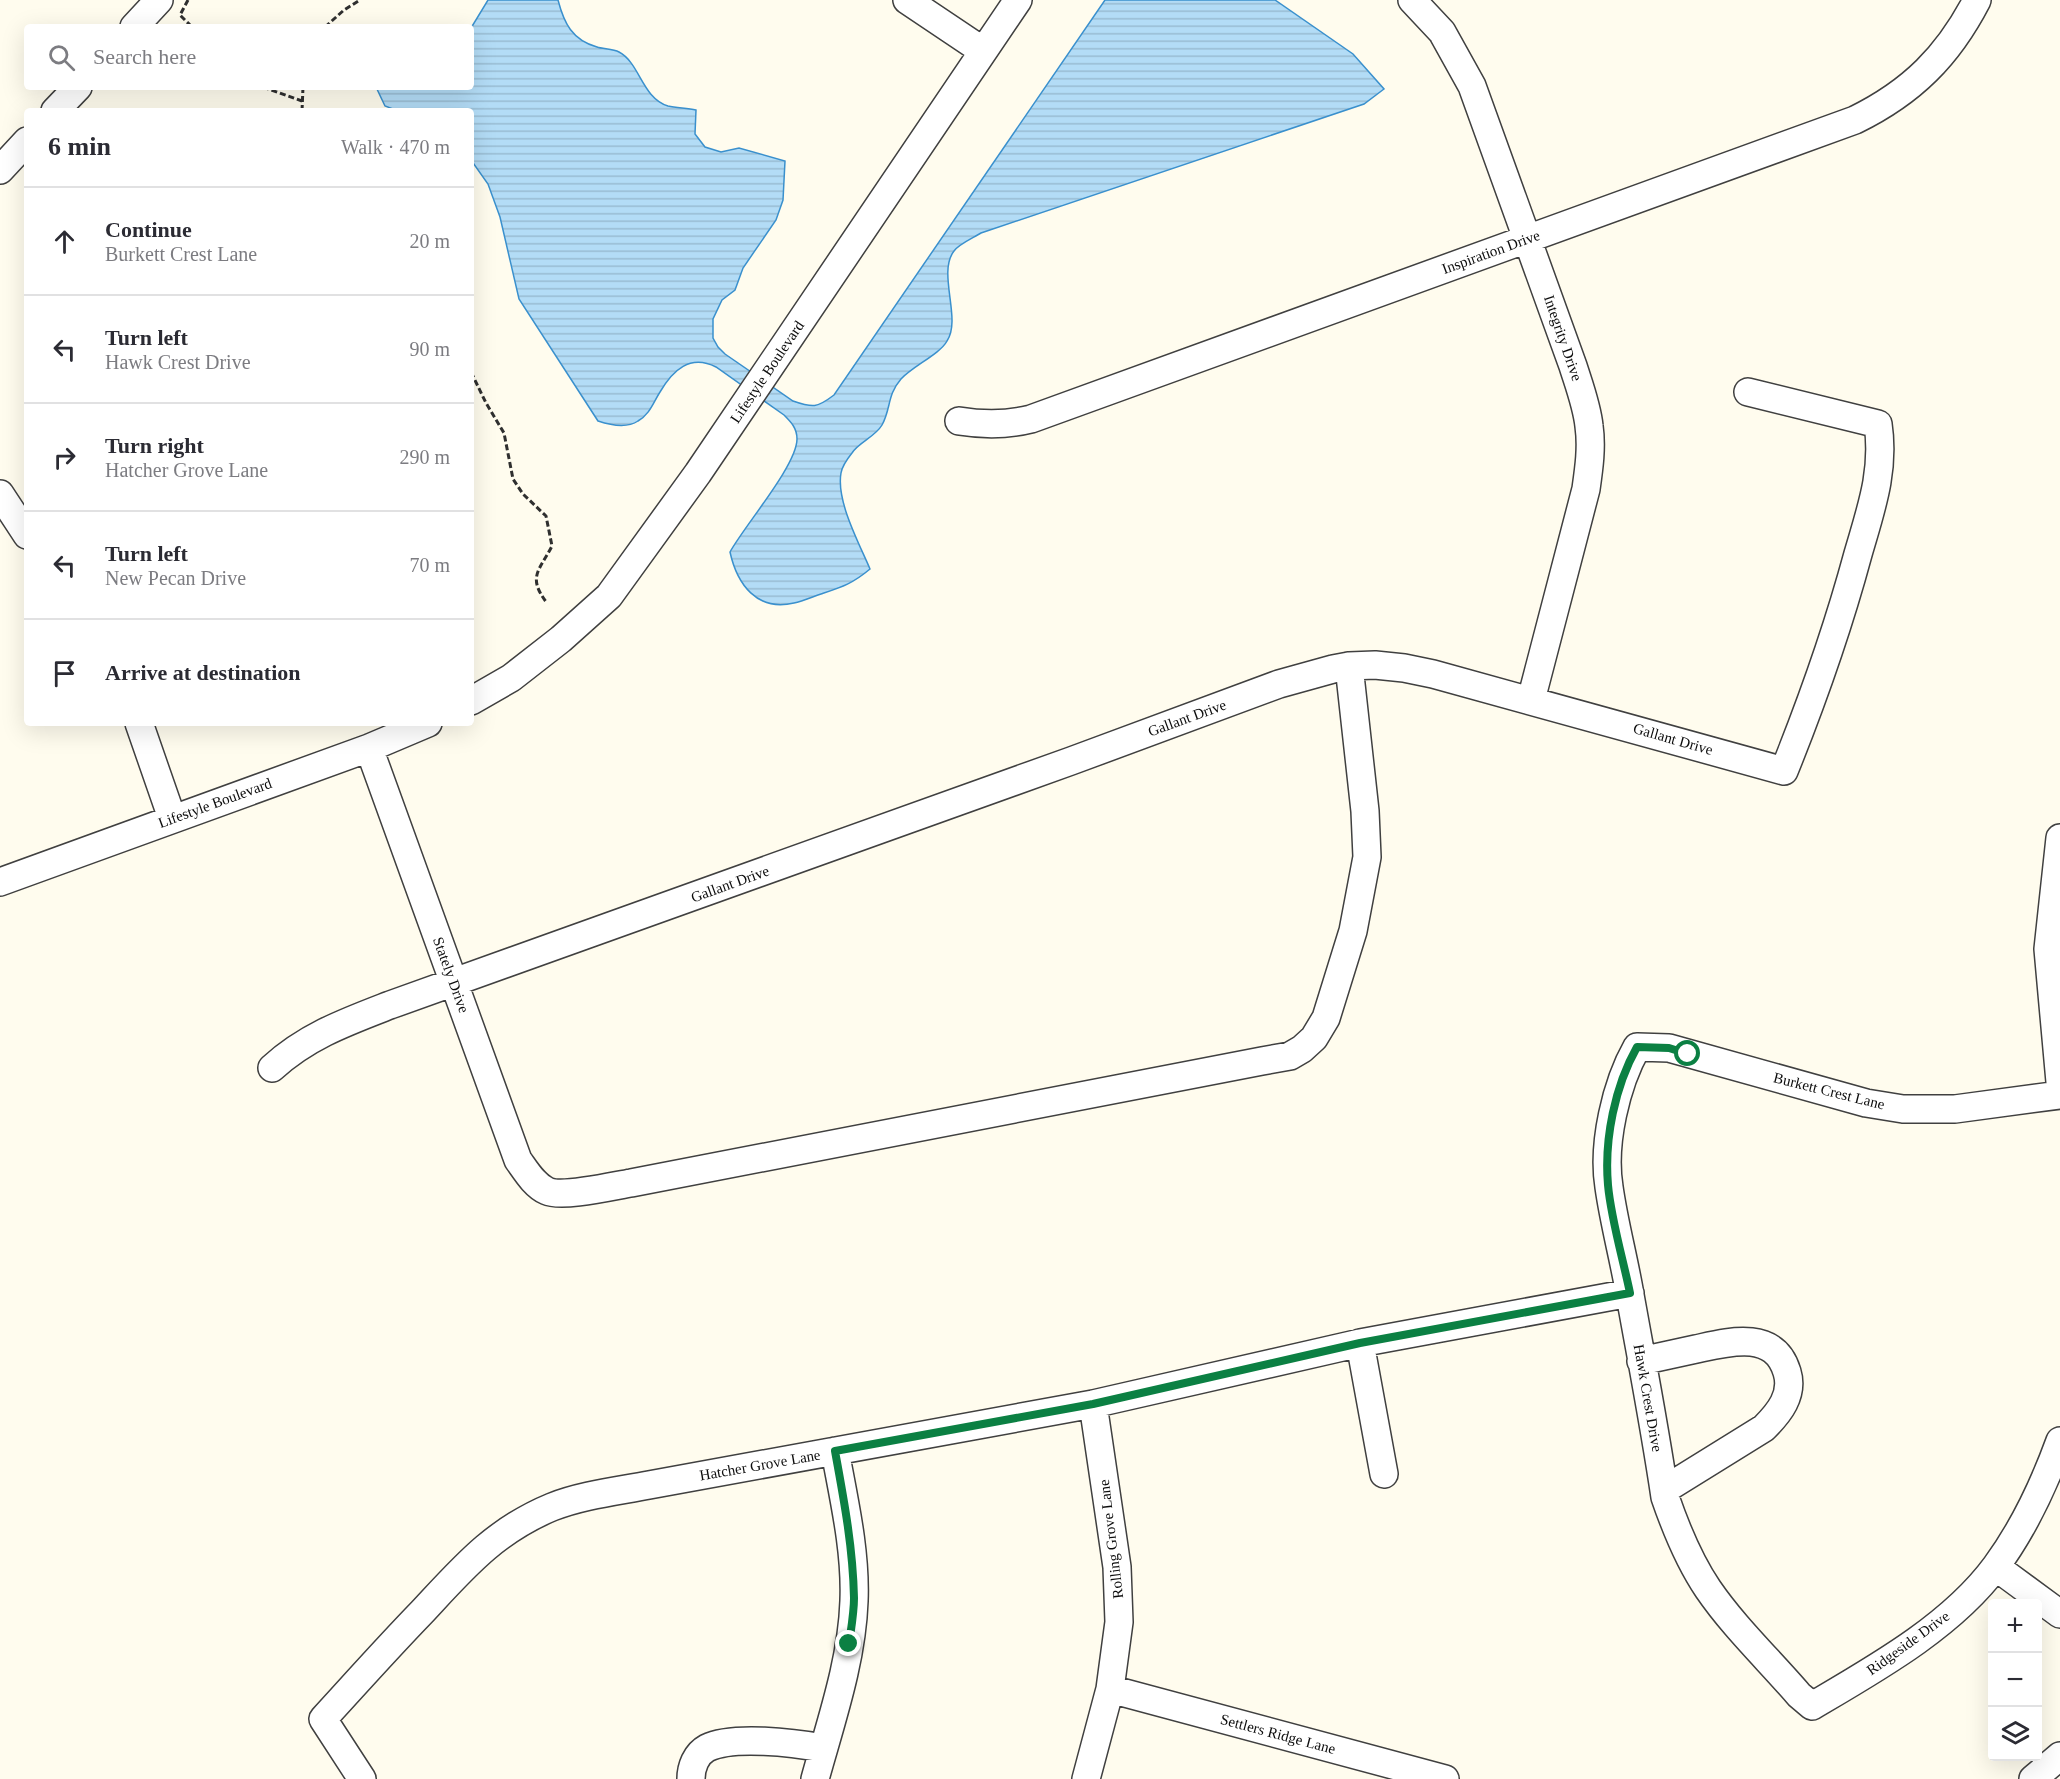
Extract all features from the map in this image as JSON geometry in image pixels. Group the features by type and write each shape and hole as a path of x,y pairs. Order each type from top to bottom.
{"street":[{"path":"137,24 159,0"},
{"name":"Lifestyle Boulevard","path":"474,699 511,678 561,639 609,596 724,435 1018,0"},
{"name":"Integrity Drive","path":"1412,0 1442,32 1472,86 1528,238 1583,398 1589,427 1589,466 1582,508 1531,700"},
{"name":"Inspiration Drive","path":"959,421 986,424 1017,423 1813,137 1881,107 1904,92 1947,49 1977,0"},
{"path":"922,4 983,51"},
{"path":"58,108 75,90"},
{"path":"0,170 24,144"},
{"name":"Gallant Drive","path":"272,1068 292,1050 347,1022 1279,684 1333,669 1375,665 1404,668 1531,700 1784,771 1841,618 1878,483 1881,446 1878,424 1748,392"},
{"path":"0,494 24,531"},
{"name":"Stately Drive","path":"369,748 518,1160 533,1180 548,1192 568,1193 631,1183 1280,1058 1290,1056 1302,1049 1314,1038 1326,1018 1353,931 1366,857 1365,811 1349,666"},
{"path":"140,726 172,818"},
{"name":"Lifestyle Boulevard","path":"0,882 369,748 422,726"},
{"path":"2060,838 2048,949 2060,1082"},
{"name":"Burkett Crest Lane","path":"1637,1047 1669,1048 1866,1102 1903,1109 1955,1108 2060,1095"},
{"name":"Hawk Crest Drive","path":"1637,1047 1619,1090 1612,1123 1608,1186 1630,1293 1664,1490 1680,1538 1710,1591 1799,1695 1812,1706"},
{"name":"Hatcher Grove Lane","path":"362,1779 323,1719 468,1563 496,1538 553,1506 594,1496 1093,1404 1360,1343 1630,1293"},
{"path":"1641,1361 1743,1340 1763,1345 1772,1351 1780,1358 1789,1380 1789,1389 1782,1407 1764,1428 1664,1490"},
{"path":"1360,1343 1384,1474"},
{"name":"Rolling Grove Lane","path":"1086,1779 1110,1689 1119,1622 1117,1567 1093,1404"},
{"name":"Ridgeside Drive","path":"1812,1706 1875,1668 1938,1625 1978,1587 1996,1566 2035,1502 2060,1441"},
{"path":"815,1779 849,1644 854,1600 852,1560 835,1451"},
{"path":"1996,1566 2060,1614"},
{"name":"Settlers Ridge Lane","path":"1110,1689 1445,1779"},
{"path":"691,1779 691,1768 702,1751 719,1744 731,1742 780,1743 823,1748"},
{"path":"2033,1779 2060,1756"}],"path":[{"path":"188,0 180,15 189,24"},
{"path":"328,24 360,0"},
{"path":"271,90 302,101"},
{"path":"302,108 303,90"},
{"path":"474,378 504,433 513,479 523,494 546,516 552,546 535,581 538,592 547,603"}],"water":[{"path":"488,0 558,0 570,30 581,40 597,47 617,51 626,57 652,96 659,102 668,106 696,110 695,134 705,147 721,152 739,148 785,161 783,200 776,220 743,268 735,290 722,300 713,319 713,338 725,354 793,401 810,406 815,406 834,395 1105,0 1275,0 1353,54 1384,89 1364,104 981,233 956,248 949,260 948,283 952,321 947,341 939,351 901,379 893,391 882,425 855,449 842,471 840,484 845,509 870,569 841,587 801,601 781,605 759,599 751,593 738,575 730,552 789,464 797,439 791,423 784,415 716,367 698,362 683,366 677,371 665,384 648,412 638,421 623,426 598,421 519,299 500,217 488,184 474,164 474,108 390,108 385,106 377,90 474,90 473,24"}],"route":[{"path":"849,1644 854,1600 852,1560 835,1451 1093,1404 1360,1343 1630,1293 1608,1186 1612,1123 1622,1080 1637,1047 1669,1048 1688,1054"}]}
